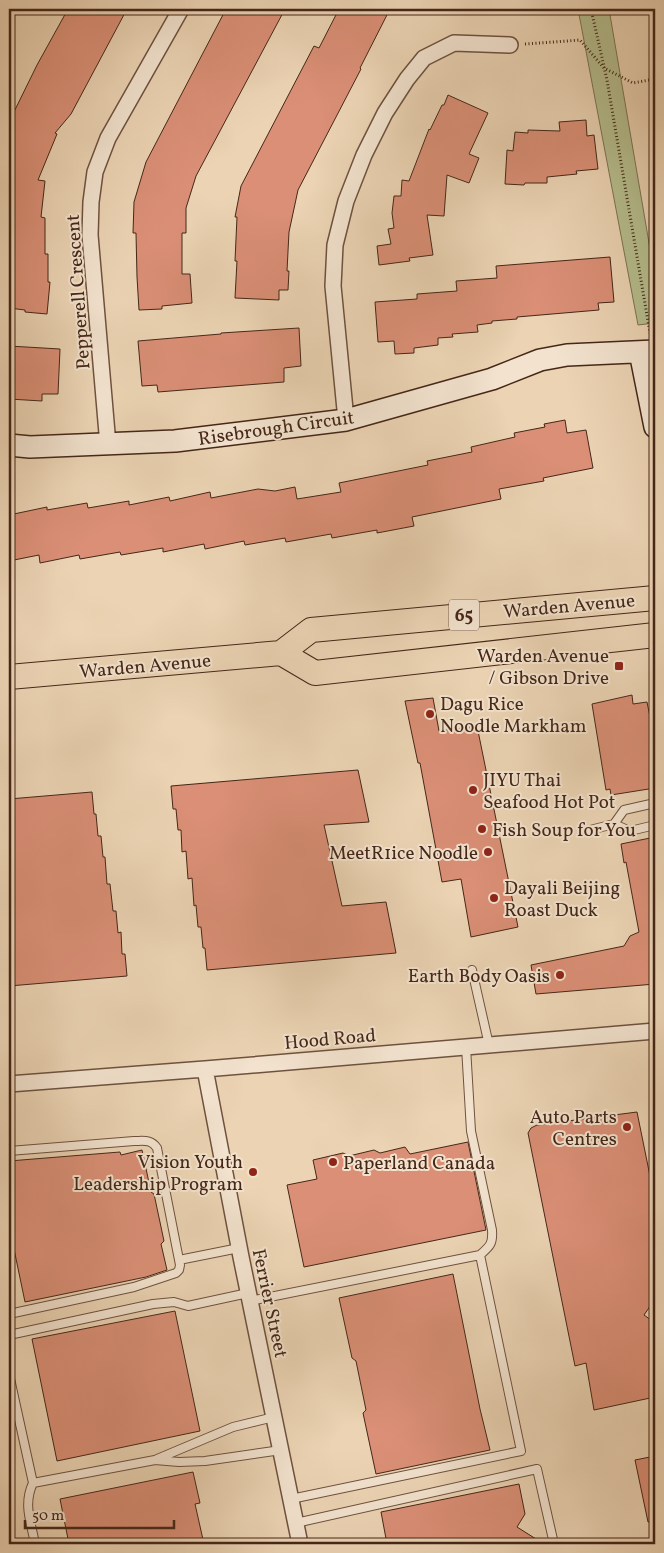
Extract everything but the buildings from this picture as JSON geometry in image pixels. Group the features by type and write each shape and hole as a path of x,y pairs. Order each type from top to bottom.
{"main road":[{"name":"Warden Avenue","path":"9,677 281,653 311,630 655,598"},
{"name":"Warden Avenue","path":"281,653 315,673 655,634"}],"street":[{"name":"Pepperell Crescent","path":"108,445 90,235 91,202 95,172 108,138 181,9"},
{"path":"346,420 333,286 335,245 346,201 364,155 385,113 407,79 424,58 454,43 510,44"},
{"name":"Risebrough Circuit","path":"9,445 30,447 175,441 346,420 492,379 540,360 567,355 649,351"},
{"path":"649,351 655,427"},
{"name":"Hood Road","path":"9,1084 206,1070 655,1031"},
{"name":"Ferrier Street","path":"206,1070 239,1248 300,1544"}],"lane":[{"path":"614,824 624,810 655,803"},
{"path":"586,831 614,824 630,831 655,825"},
{"path":"472,970 489,1045"},
{"path":"9,1335 152,1304 174,1302 188,1306 249,1297 480,1255 490,1246 492,1230 471,1131 466,1047"},
{"path":"9,1151 146,1140 154,1142 157,1148 179,1260 179,1270 176,1273 134,1287 9,1314"},
{"path":"179,1260 239,1248"},
{"path":"291,1499 521,1452 480,1255"},
{"path":"9,1374 34,1483"},
{"path":"35,1544 27,1503 28,1492 34,1483 155,1460 233,1427 274,1417"},
{"path":"155,1460 179,1462 205,1461 281,1450"},
{"path":"296,1523 537,1469 554,1544"}],"path":[{"path":"591,9 604,68 649,351"},
{"path":"510,44 580,40 604,68 634,83 655,79"}],"green space":[{"path":"578,9 609,9 655,278 655,323 638,325"}],"place":[{"name":"Warden Avenue / Gibson Drive","path":"619,666"},
{"name":"Dagu Rice Noodle Markham","path":"430,714"},
{"name":"JIYU Thai Seafood Hot Pot","path":"473,790"},
{"name":"Fish Soup for You","path":"482,829"},
{"name":"MeetR1ice Noodle","path":"488,852"},
{"name":"Dayali Beijing Roast Duck","path":"494,898"},
{"name":"Earth Body Oasis","path":"560,975"},
{"name":"Auto Parts Centres","path":"627,1127"},
{"name":"Paperland Canada","path":"333,1162"},
{"name":"Vision Youth Leadership Program","path":"253,1172"}]}
